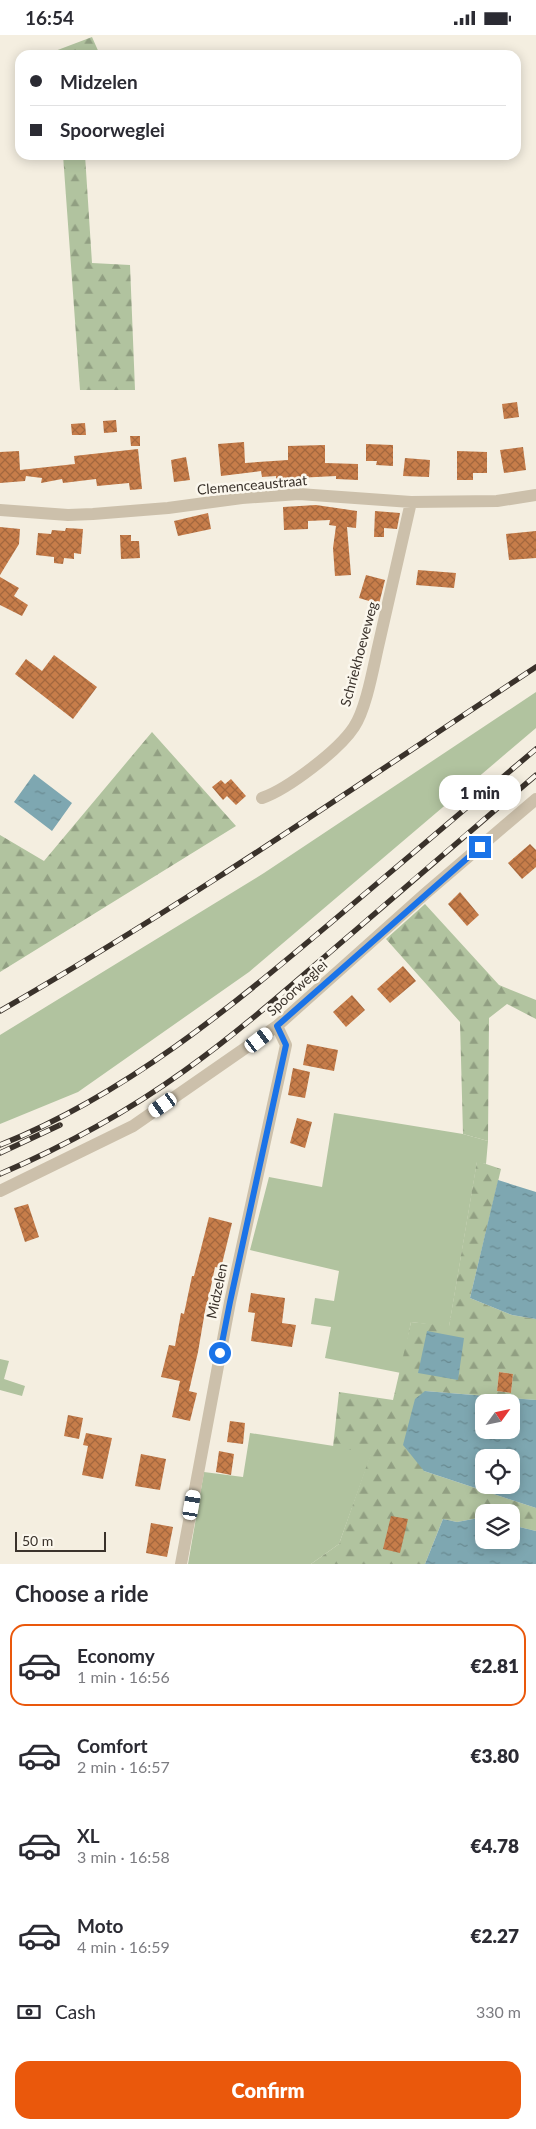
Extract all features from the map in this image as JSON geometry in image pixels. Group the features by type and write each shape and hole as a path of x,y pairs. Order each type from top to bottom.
{"street":[{"name":"Clemenceaustraat","path":"0,510 93,515 299,493 411,503 497,501 536,495"},
{"name":"Schriekhoeveweg","path":"262,798 290,783 321,760 344,741 356,725 372,673 411,503"},
{"name":"Spoorweglei","path":"0,1191 133,1126 277,1026 426,893 536,799"},
{"name":"Midzelen","path":"181,1564 230,1302 286,1045 277,1026"}],"green space":[{"path":"92,37 98,50 58,50"},
{"path":"63,160 85,160 92,263 130,265 135,390 80,390"},
{"path":"536,692 536,728 249,972 78,1092 0,1124 0,1035 264,873"},
{"path":"152,732 236,826 0,972 0,835 44,861"},
{"path":"425,904 499,985 536,1000 536,1019 507,1004 489,1018 488,1141 463,1134 460,1022 386,939"},
{"path":"334,1113 463,1134 488,1141 486,1164 477,1162 449,1327 411,1322 401,1373 325,1358 331,1327 311,1324 315,1298 334,1301 339,1271 250,1250 269,1177 322,1187"},
{"path":"477,1161 501,1169 470,1298 512,1315 536,1319 536,1400 520,1399 520,1394 475,1395 425,1391 424,1471 475,1488 475,1494 494,1494 536,1508 536,1531 520,1527 520,1504 475,1504 475,1519 457,1522 443,1519 425,1564 311,1564 339,1544 371,1453 333,1447 339,1392 393,1400 411,1322 449,1326","holes":["499,1372 513,1374 511,1393 497,1391"]},
{"path":"0,1359 9,1361 4,1379 25,1386 22,1396 0,1390"},
{"path":"250,1433 372,1452 339,1544 311,1564 188,1564 204,1472 243,1477"}],"water":[{"path":"34,774 72,803 52,831 14,802"},
{"path":"498,1180 536,1192 536,1319 512,1315 470,1298"},
{"path":"427,1331 464,1338 458,1380 418,1373"},
{"path":"425,1391 475,1395 475,1439 520,1439 520,1399 536,1400 536,1508 494,1494 520,1494 520,1449 475,1449 475,1488 424,1471 403,1445 415,1399"},
{"path":"443,1519 457,1522 475,1519 475,1549 520,1549 520,1527 536,1531 536,1564 425,1564"}],"building":[{"path":"517,402 519,417 504,419 502,404"},
{"path":"116,420 117,432 104,433 103,421"},
{"path":"85,423 86,435 72,435 71,424"},
{"path":"130,436 140,436 140,446 131,446"},
{"path":"244,442 245,463 288,460 288,446 325,445 325,463 358,464 358,480 336,479 336,476 276,479 276,476 262,477 261,471 221,476 218,444"},
{"path":"366,444 393,445 393,466 376,465 377,461 366,461"},
{"path":"523,447 526,470 504,473 500,450"},
{"path":"138,449 142,489 130,490 129,483 97,486 96,479 63,483 62,479 41,483 42,478 26,476 25,481 0,483 0,452 19,451 20,470 75,464 74,456"},
{"path":"457,451 487,452 487,473 473,473 473,480 457,480"},
{"path":"186,457 190,480 174,482 171,460"},
{"path":"405,458 430,460 429,477 403,476"},
{"path":"316,505 357,511 356,528 347,527 351,575 335,576 333,548 336,526 329,525 330,520 308,521 308,529 284,530 283,507"},
{"path":"375,511 400,513 397,529 384,528 384,537 374,537"},
{"path":"208,513 211,529 178,536 174,521"},
{"path":"0,527 20,529 19,544 0,575"},
{"path":"66,528 83,529 81,554 74,553 74,559 64,558 63,564 54,563 54,557 36,555 38,533 51,534 52,530 65,531"},
{"path":"536,531 536,558 509,560 506,534"},
{"path":"120,535 131,535 131,541 139,541 140,558 121,559"},
{"path":"418,570 456,573 454,588 416,585"},
{"path":"366,575 385,580 379,604 359,598"},
{"path":"0,577 19,588 14,596 28,605 22,616 0,605"},
{"path":"54,655 97,687 73,719 15,674 26,659 42,671"},
{"path":"231,779 246,796 236,805 227,796 223,800 212,787 221,780 225,784"},
{"path":"530,844 536,850 536,867 522,879 508,863"},
{"path":"460,892 479,915 467,926 448,904"},
{"path":"403,966 416,981 390,1003 377,989"},
{"path":"352,995 365,1010 346,1027 333,1012"},
{"path":"307,1044 338,1050 334,1071 303,1065"},
{"path":"293,1068 310,1072 305,1098 288,1095"},
{"path":"297,1118 312,1122 305,1148 290,1143"},
{"path":"28,1204 39,1237 25,1242 14,1208"},
{"path":"209,1217 232,1223 221,1268 215,1267 206,1305 189,1391 197,1393 190,1421 172,1417 180,1381 161,1377 169,1345 175,1346 181,1313 184,1314 192,1276 194,1276"},
{"path":"251,1293 285,1298 282,1323 296,1325 292,1347 251,1341 255,1313 248,1312"},
{"path":"499,1372 513,1374 511,1393 497,1391"},
{"path":"68,1415 83,1418 79,1439 64,1436"},
{"path":"230,1421 245,1423 243,1444 227,1442"},
{"path":"86,1433 112,1438 103,1479 82,1475 88,1446 83,1445"},
{"path":"219,1451 234,1454 231,1475 216,1472"},
{"path":"141,1454 166,1459 160,1490 135,1486"},
{"path":"391,1516 408,1519 400,1553 383,1549"},
{"path":"151,1523 173,1527 167,1557 146,1553"}],"railway":[{"path":"0,1011 69,971 204,886 536,667"},
{"path":"0,1145 47,1124 91,1101 176,1046 217,1016 295,953 536,749"},
{"path":"0,1174 72,1140 118,1114 206,1055 268,1005 536,775"},
{"path":"0,1153 60,1125"}],"route":[{"path":"220,1353 286,1045 277,1026 480,847"}]}
